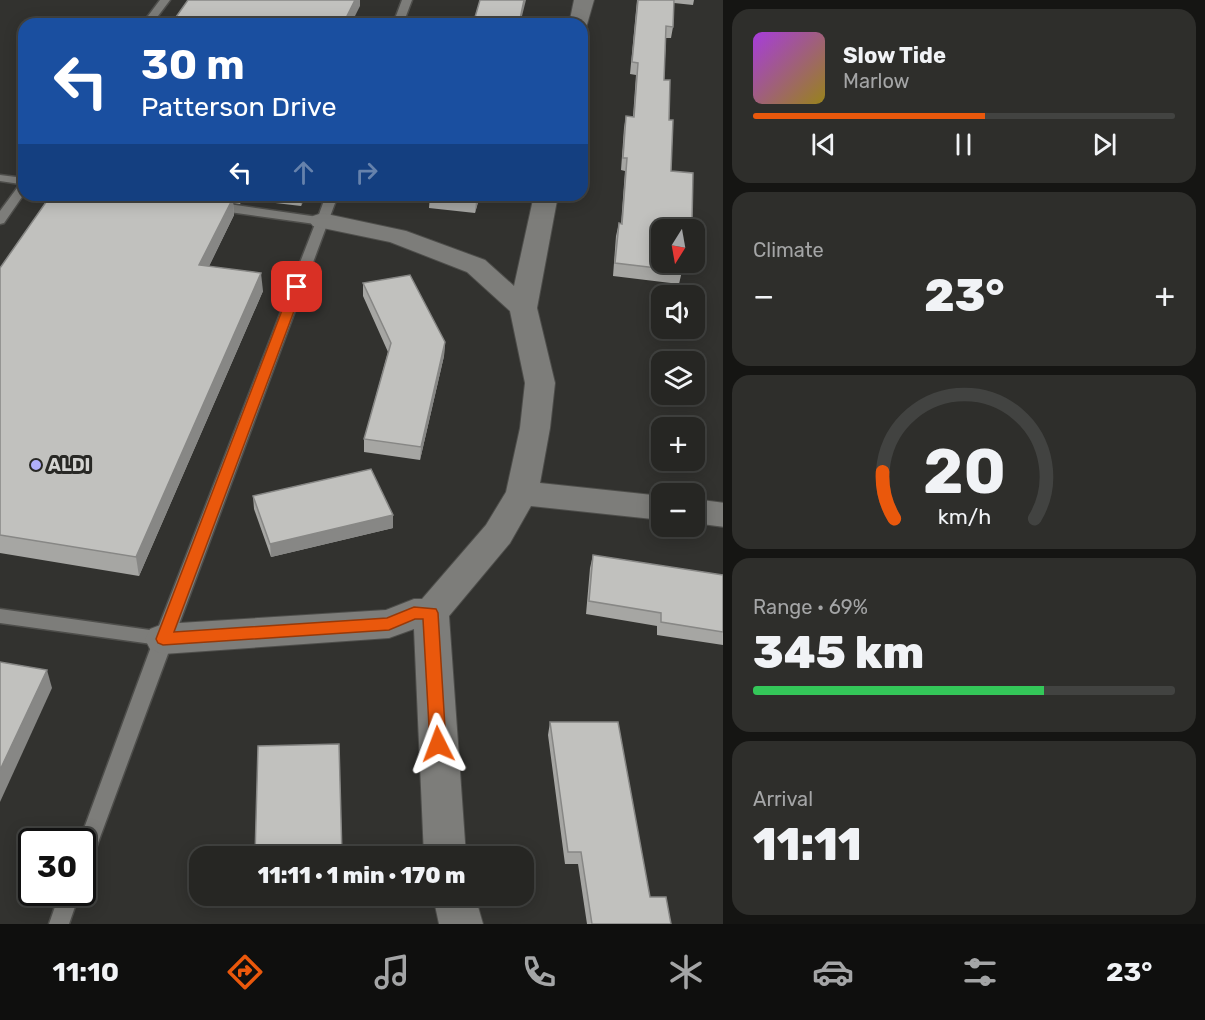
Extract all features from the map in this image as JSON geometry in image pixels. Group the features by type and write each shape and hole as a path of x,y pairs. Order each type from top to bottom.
{"street":[{"path":"580,18 584,0"},
{"path":"444,846 430,613 498,534 522,493 536,428 540,383 523,308 545,201"},
{"path":"322,220 397,236 476,266 523,308"},
{"path":"522,493 651,507"},
{"path":"705,513 723,515"},
{"path":"163,639 389,624 414,613 430,613"},
{"path":"456,906 460,924"}],"lane":[{"path":"152,18 165,0"},
{"path":"400,18 407,0"},
{"path":"0,178 18,180"},
{"path":"0,220 18,194"},
{"path":"93,828 330,201"},
{"path":"199,204 322,220"},
{"path":"0,616 163,639"},
{"path":"59,924 65,906"}],"building":[{"path":"188,0 355,0 346,18 175,18"},
{"path":"480,0 524,0 520,18 475,18"},
{"path":"638,0 674,0 673,27 666,26 664,80 670,80 669,120 673,120 671,171 693,173 692,219 651,219 651,267 615,263 619,223 622,224 627,158 623,158 626,116 634,117 638,63 632,62"},
{"path":"47,201 231,201 199,265 261,273 136,557 0,535 0,268"},
{"path":"410,275 445,342 421,447 364,439 391,343 363,283"},
{"path":"371,469 393,515 270,544 253,496"},
{"path":"593,555 723,575 723,632 661,622 661,613 589,601"},
{"path":"0,662 47,670 0,770"},
{"path":"550,722 618,722 650,897 666,897 671,924 592,924 581,852 568,852"},
{"path":"339,744 342,846 255,846 258,746"}],"place":[{"name":"ALDI","path":"36,465"}],"route":[{"path":"297,287 163,639 389,624 414,613 430,613 438,744"}]}
